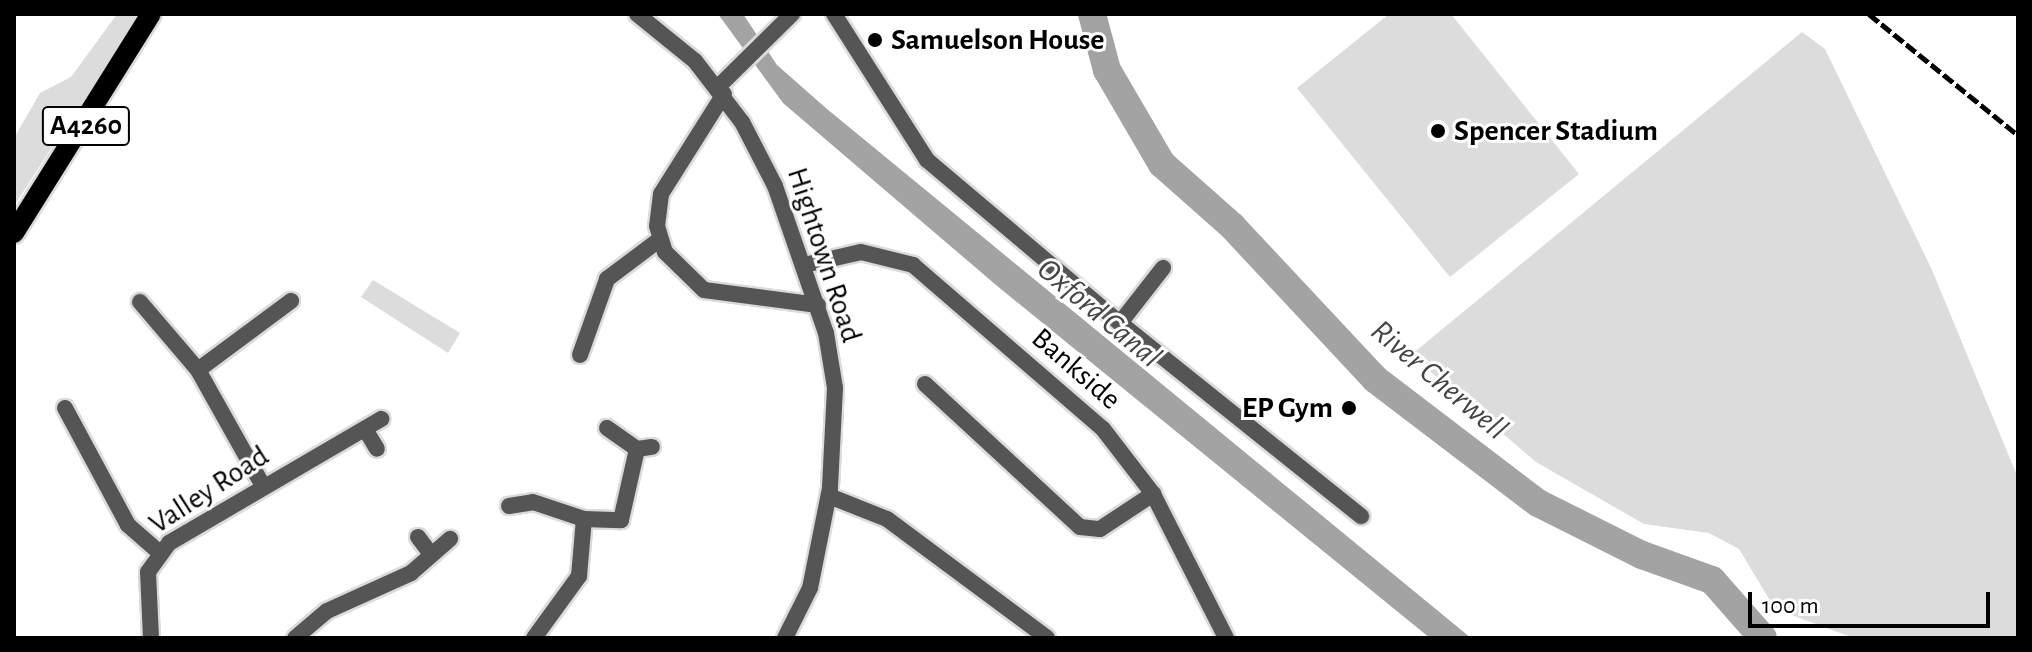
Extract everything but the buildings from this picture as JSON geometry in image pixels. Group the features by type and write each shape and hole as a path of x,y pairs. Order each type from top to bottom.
{"main road":[{"name":"A4260","path":"14,233 151,14"}],"street":[{"name":"Hightown Road","path":"637,14 721,90 775,186 818,305 835,388 829,496 810,588 785,638"},
{"path":"792,14 721,90 666,182 656,214 660,239 681,274 704,290 818,305"},
{"path":"834,14 927,160 1120,323 1361,516"},
{"path":"580,355 607,279 660,239"},
{"name":"Bankside","path":"804,265 861,252 913,265 1103,429 1153,494 1226,638"},
{"path":"1120,323 1163,268"},
{"path":"198,370 291,301"},
{"path":"140,302 198,370 263,486"},
{"path":"925,384 1080,527 1100,529 1153,494"},
{"path":"65,408 118,510 160,553"},
{"name":"Valley Road","path":"151,638 146,593 160,553 263,486 381,419"},
{"path":"509,506 533,502 584,519 621,520 645,448 607,428"},
{"path":"365,429 377,449"},
{"path":"829,496 887,519 1047,638"},
{"path":"534,638 579,576 584,519"},
{"path":"418,537 431,554"},
{"path":"295,638 327,611 411,573 450,539"}],"shaded area":[{"path":"117,14 138,14 14,206 14,138 40,93 71,77"},
{"path":"718,14 743,14 777,65 827,109 1471,638 1430,638 996,285 783,103"},
{"name":"Spencer Stadium","path":"1389,14 1451,14 1579,174 1450,277 1297,88"},
{"path":"1802,32 1825,49 1932,270 2018,478 2018,638 1854,638 1775,609 1739,549 1709,533 1644,524 1536,462 1411,355"},
{"path":"373,280 460,333 448,353 361,297"}],"waterway":[{"name":"River Cherwell","path":"1092,14 1107,70 1162,164 1232,226 1375,379 1538,503 1642,555 1712,580 1763,638"}],"railway":[{"path":"1869,14 2018,135"}],"place":[{"name":"Samuelson House","path":"875,40"},
{"name":"Spencer Stadium","path":"1438,131"},
{"name":"EP Gym","path":"1349,408"}],"water label":[{"name":"Oxford Canal","path":"1099,313"}]}
